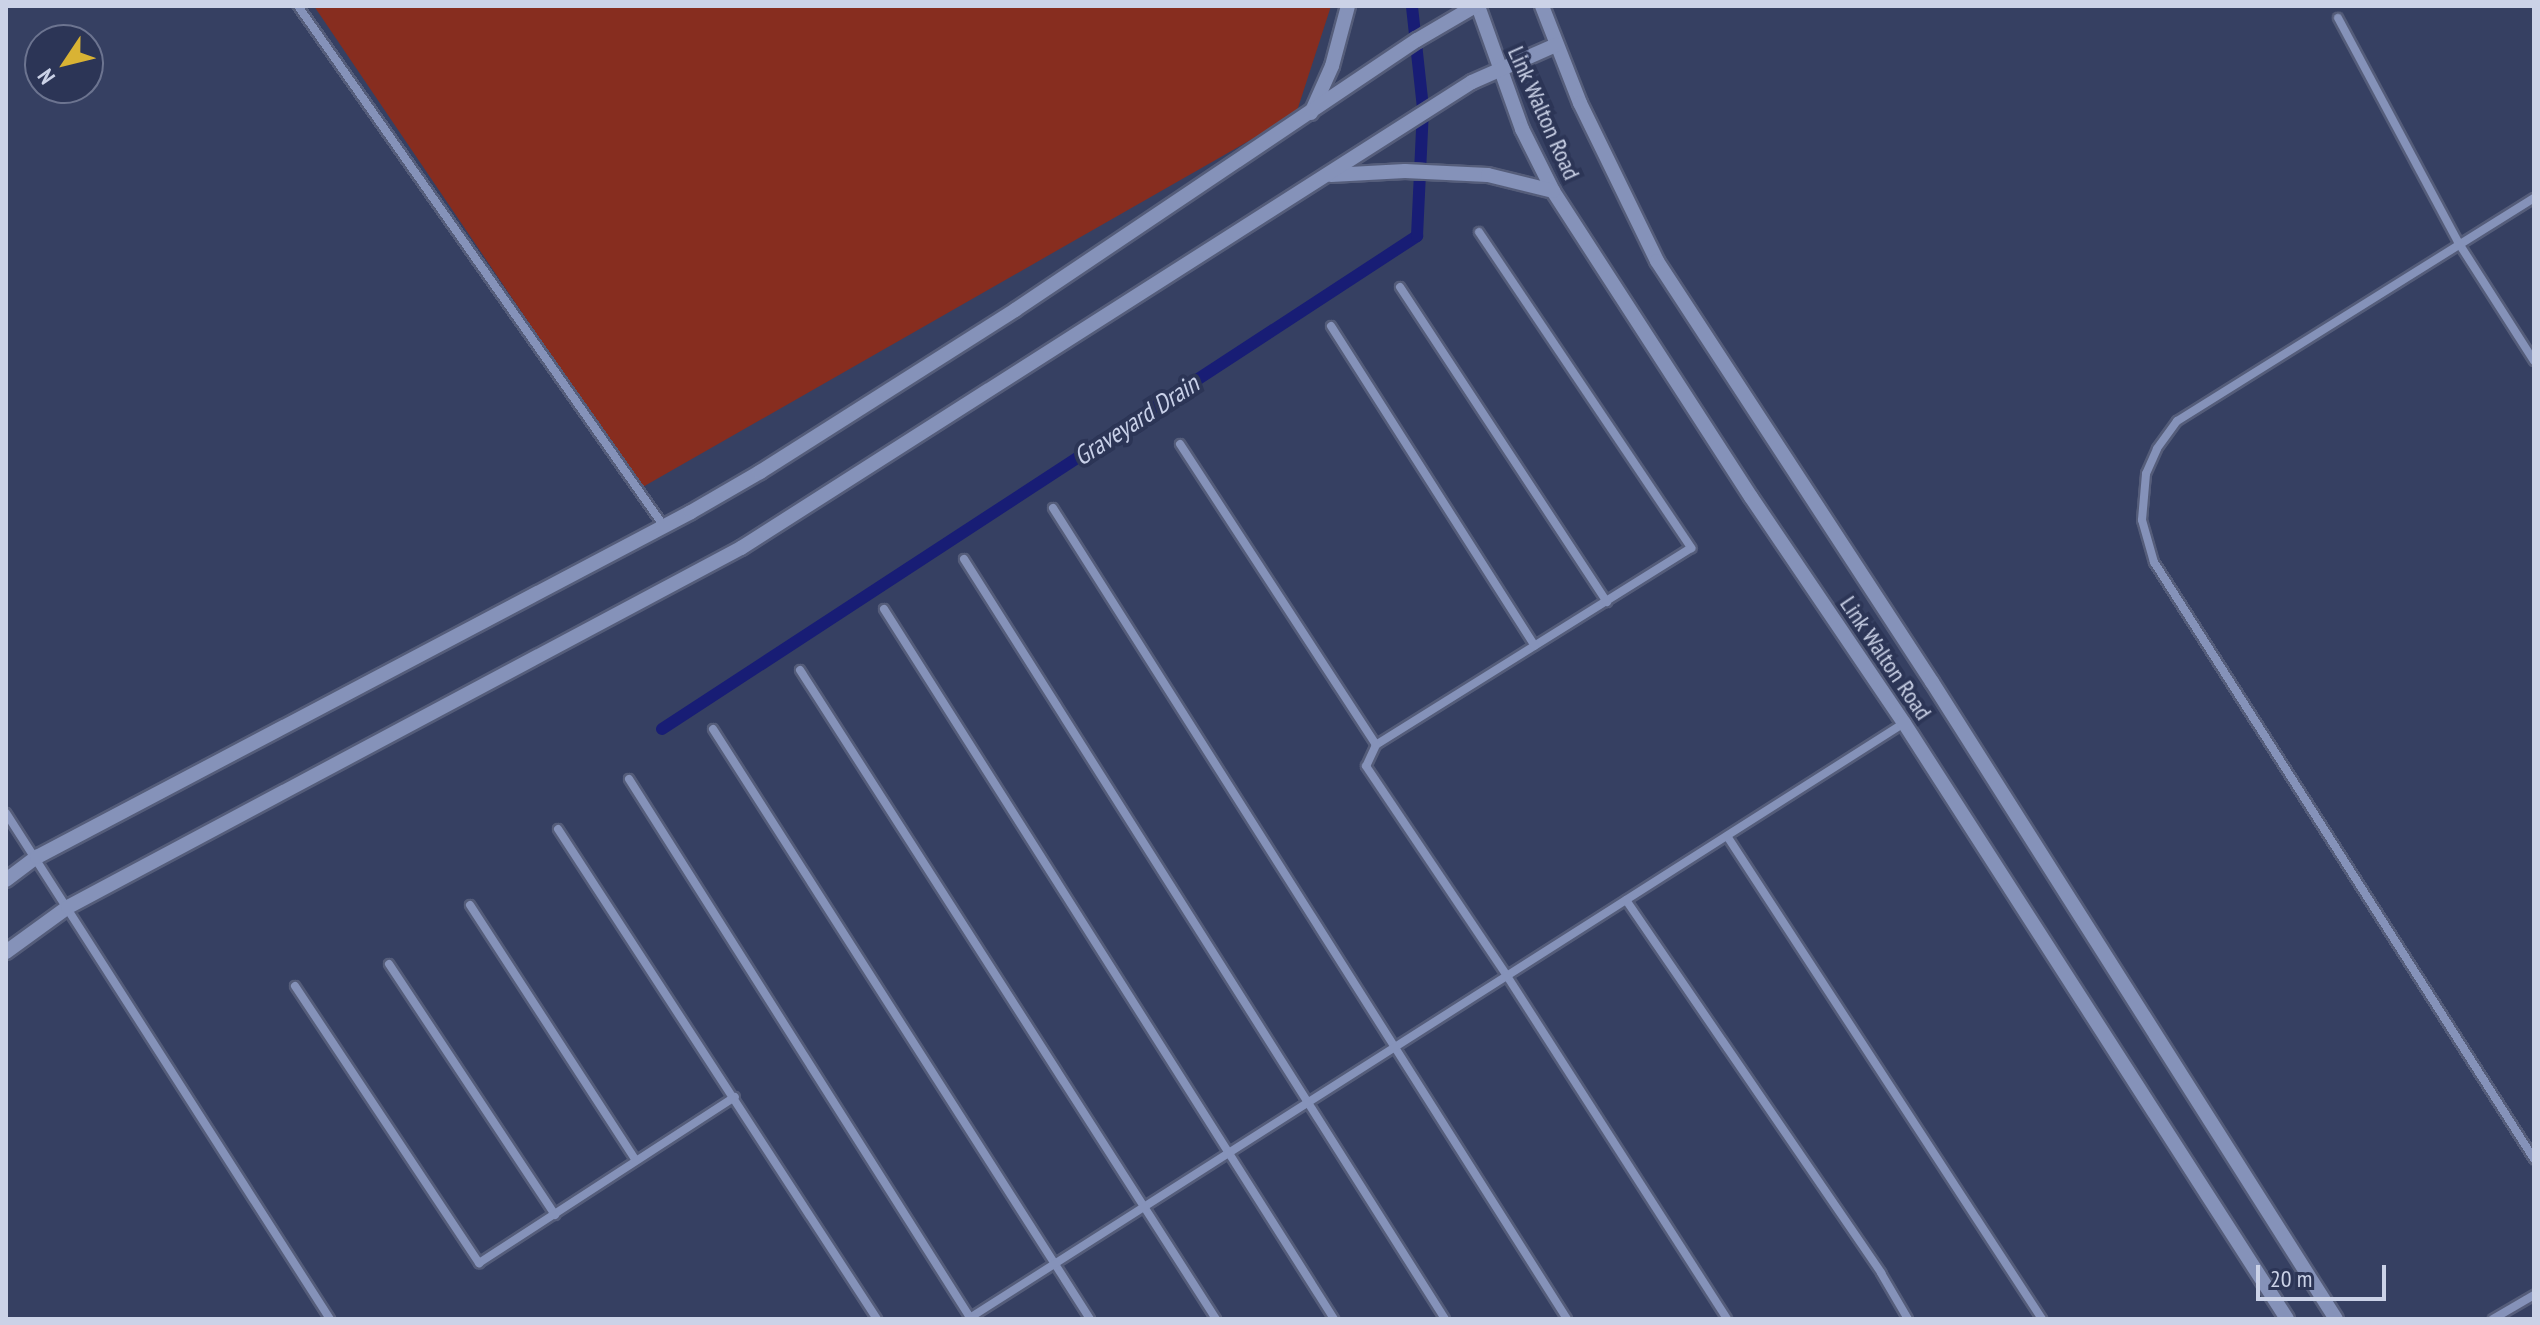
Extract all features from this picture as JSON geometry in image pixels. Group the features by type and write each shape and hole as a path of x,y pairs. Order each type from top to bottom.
{"street":[{"path":"298,6 663,525"},
{"path":"1309,116 1327,80 1348,6"},
{"path":"6,880 37,857 772,464 1309,116 1417,40 1477,6"},
{"name":"Link Walton Road","path":"1477,6 1522,129 1553,191 1734,471 1904,723 2287,1319"},
{"name":"Link Walton Road","path":"1542,6 1618,186 1657,261 1932,682 2336,1319"},
{"path":"2338,18 2458,242 2534,361"},
{"path":"6,952 68,907 741,548 1498,69 1556,45"},
{"path":"1329,175 1405,171 1488,175 1553,191"},
{"path":"2534,198 2458,242 2177,421 2157,449 2146,474 2142,520 2154,562 2534,1159"},
{"path":"1479,232 1691,548 1376,745 1366,766 1507,976 1727,1319"},
{"path":"1400,287 1607,602"},
{"path":"1331,326 1535,646"},
{"path":"1180,444 1376,745"},
{"path":"1053,508 1567,1319"},
{"path":"964,559 1445,1319"},
{"path":"884,609 1334,1319"},
{"path":"800,670 1216,1319"},
{"path":"629,779 970,1319 1904,723"},
{"path":"713,729 1090,1319"},
{"path":"6,813 330,1319"},
{"path":"558,829 877,1319"},
{"path":"1727,836 2042,1319"},
{"path":"1626,900 1881,1273 1908,1319"},
{"path":"470,905 635,1159"},
{"path":"389,964 555,1215"},
{"path":"295,986 479,1263 735,1097"},
{"path":"2493,1319 2534,1295"}],"shaded area":[{"path":"314,6 1331,6 1296,114 641,488"}],"waterway":[{"name":"Graveyard Drain","path":"662,729 1417,236 1423,108 1412,6"}]}
